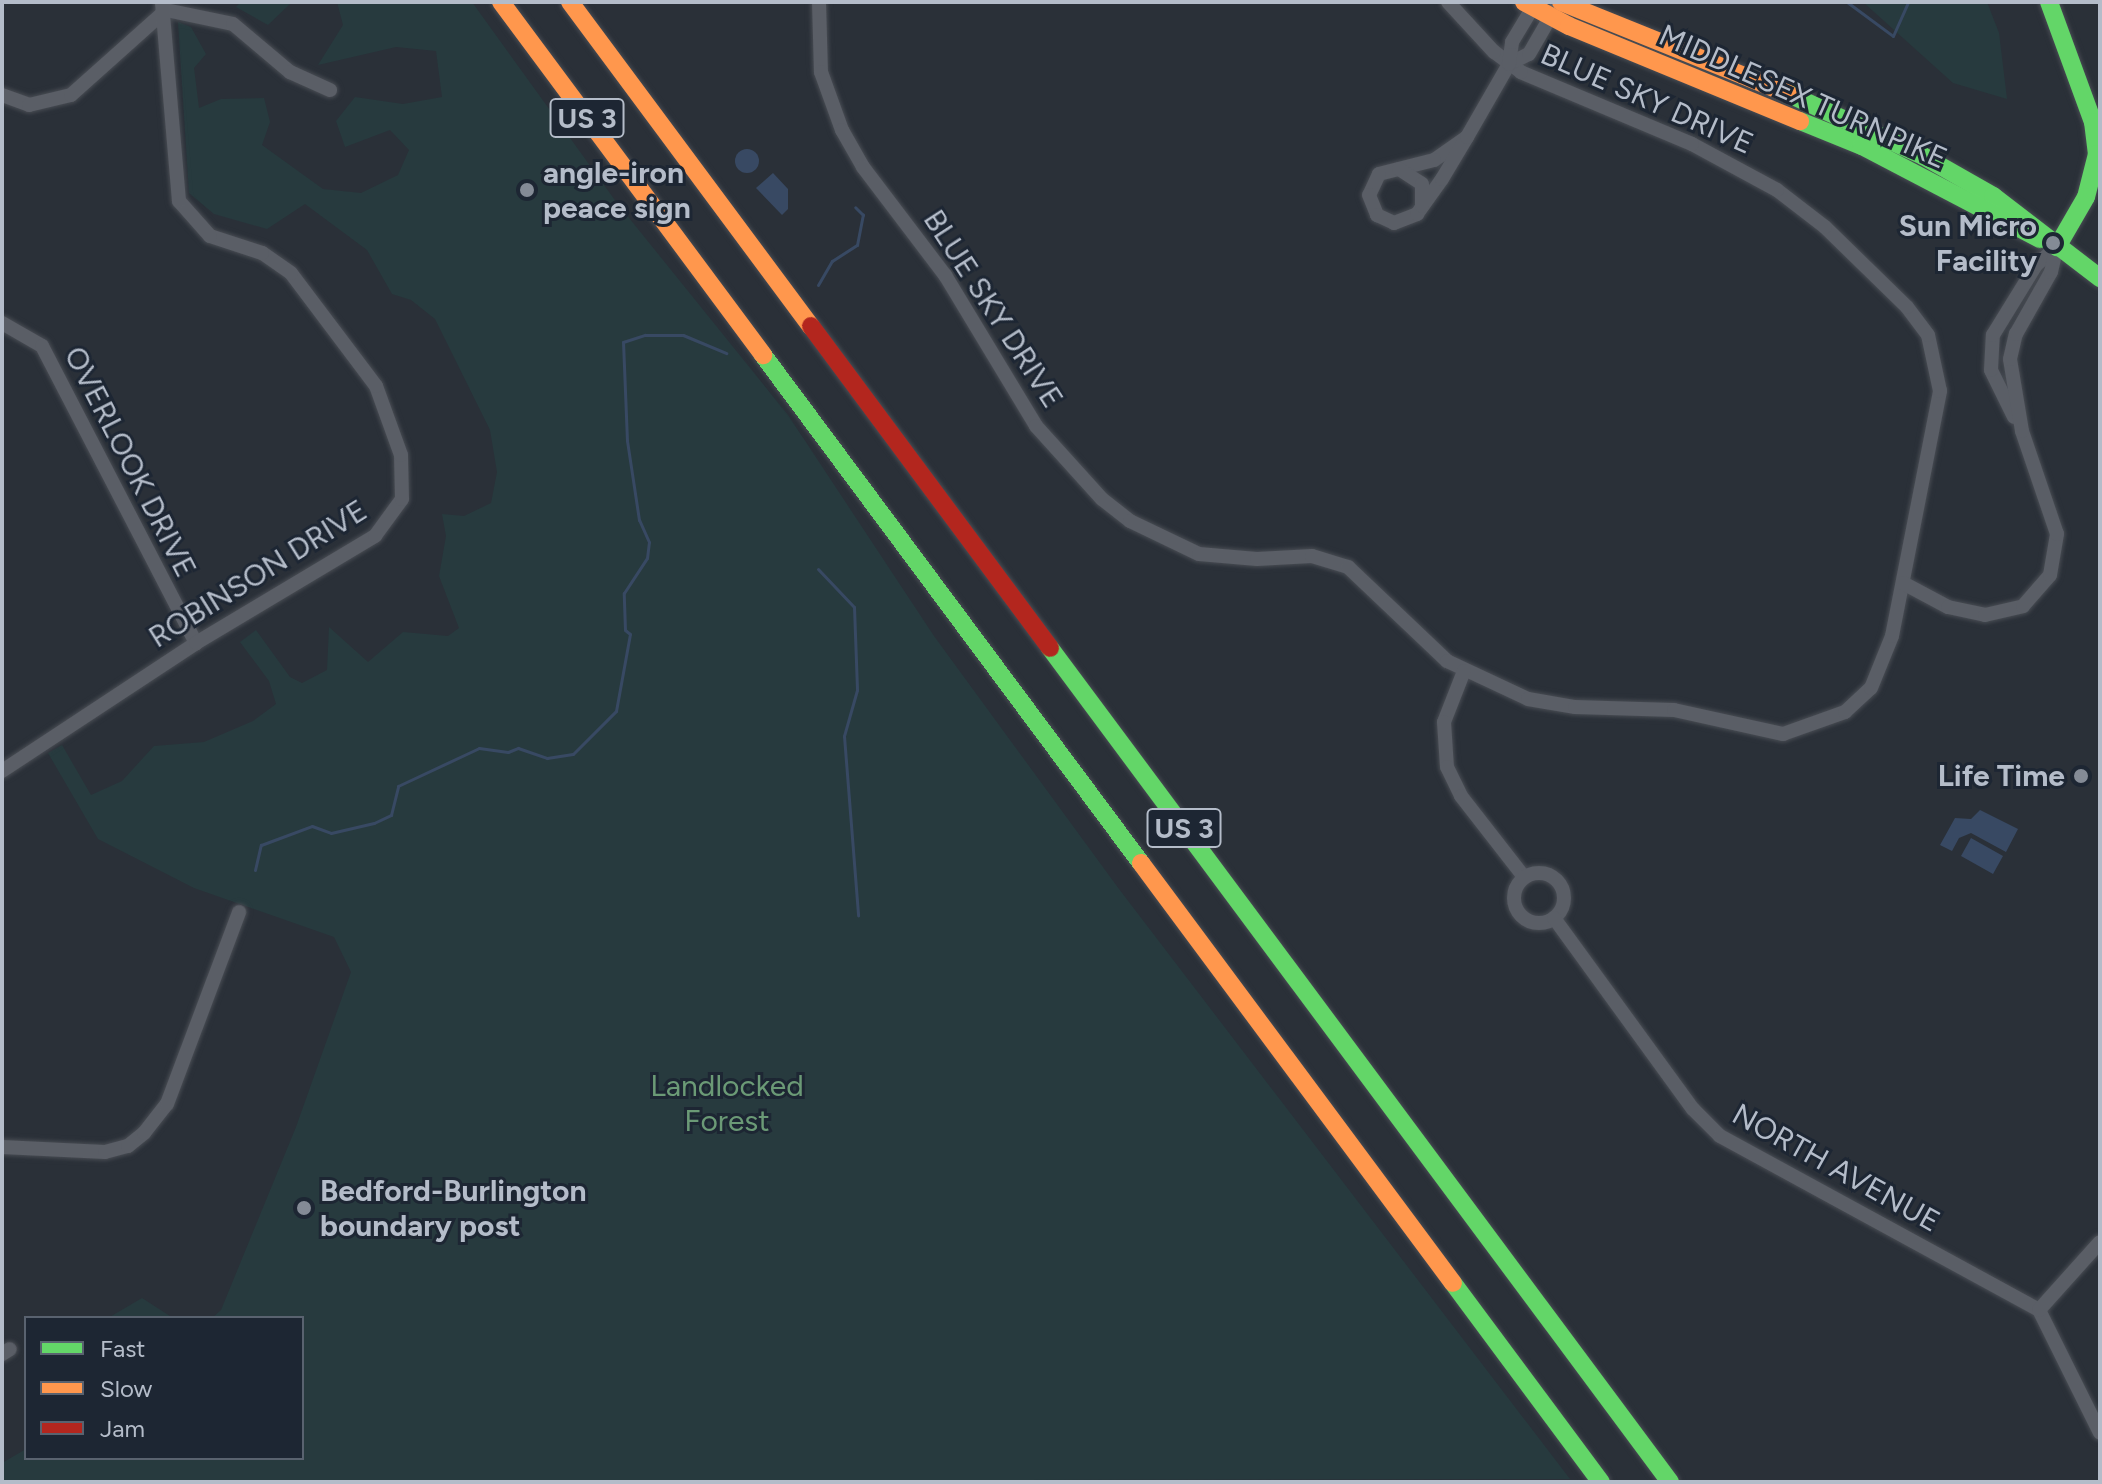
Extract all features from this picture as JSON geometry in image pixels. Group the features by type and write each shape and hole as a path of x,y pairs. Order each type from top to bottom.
{"main road":[{"name":"US 3","path":"501,2 1601,1482"},
{"name":"US 3","path":"570,2 1670,1482"},
{"path":"2049,2 2093,122 2097,154 2086,197 2057,247"},
{"name":"MIDDLESEX TURNPIKE","path":"1531,4 1557,7 1862,146 2057,247 2100,278"}],"street":[{"name":"BLUE SKY DRIVE","path":"819,2 821,72 842,130 945,275 1012,393 1102,499 1130,521 1199,554 1257,559 1312,556 1348,567 1423,643 1464,671 1528,699 1575,707 1674,710 1766,732 1803,730 1845,712 1871,688 1889,652 1921,469 1940,391 1936,355 1919,320 1825,227 1751,173 1509,64 1448,2"},
{"name":"BLUE SKY DRIVE","path":"1417,214 1509,64 1512,42 1531,4"},
{"path":"2,95 29,105 71,95 164,6 233,24 290,72 330,90"},
{"name":"ROBINSON DRIVE","path":"2,771 196,643 375,536 397,511 404,473 376,386 291,273 262,253 210,236 179,201 164,6"},
{"name":"BLUE SKY DRIVE","path":"1509,64 1529,54 1557,7"},
{"name":"BLUE SKY DRIVE","path":"1394,168 1434,160 1467,137"},
{"path":"1394,168 1409,171 1422,184 1424,200 1417,214 1394,223 1373,210 1369,195 1373,181 1394,168"},
{"path":"2022,431 1995,381 1991,346 2003,314 2036,265 2057,247"},
{"path":"1903,583 1948,607 1985,615 2023,606 2043,588 2055,562 2057,534 2022,431 2011,385 2012,346 2051,272 2057,247"},
{"name":"OVERLOOK DRIVE","path":"2,323 42,346 196,643"},
{"path":"1464,671 1444,722 1447,767 1461,796 1524,877"},
{"path":"1543,873 1560,882 1564,904 1554,918 1536,923 1521,916 1513,897 1524,877 1543,873"},
{"path":"2,1147 105,1152 128,1146 144,1133 167,1104 239,912"},
{"name":"NORTH AVENUE","path":"1554,918 1693,1109 1720,1136 2039,1310"},
{"path":"2100,1242 2039,1310 2100,1433"}],"green space":[{"path":"241,2 292,2 268,25 236,7"},
{"name":"Landlocked Forest","path":"337,2 472,2 617,203 788,415 934,636 1119,889 1570,1479 2,1482 2,1463 24,1450 24,1460 304,1460 304,1316 214,1316 221,1310 296,1127 351,972 334,937 194,888 98,839 48,753 62,745 91,795 122,781 154,746 204,742 253,721 276,704 269,681 240,642 256,630 290,677 302,683 327,670 329,627 368,662 403,632 448,636 459,628 439,576 446,536 442,514 464,516 491,503 497,472 490,430 435,319 411,300 392,294 367,250 305,204 267,229 214,214 189,193 178,22 191,27 206,54 194,68 199,108 221,99 264,98 270,122 262,145 323,189 361,193 398,175 409,150 390,130 345,147 336,121 355,97 403,104 442,97 436,51 396,47 318,65 343,25"},
{"path":"1863,2 1987,2 1999,33 2007,99 1953,83"},
{"path":"142,1298 170,1316 111,1316"}],"water":[{"path":"747,149 755,153 759,161 755,169 747,173 739,169 735,161 739,153"},
{"path":"773,173 788,189 788,209 782,215 756,188"},
{"path":"1980,810 2018,829 2006,852 1971,833 1959,838 1952,851 1940,845 1955,818 1971,819"},
{"path":"1971,838 2003,856 1993,874 1961,856"}],"waterway":[{"path":"1847,2 1893,36 1908,2"},
{"path":"818,285 832,261 857,245 863,215 855,207"},
{"path":"255,870 261,845 312,826 331,833 374,823 391,815 398,786 479,748 508,752 518,748 547,758 573,754 616,711 630,634 625,630 624,593 647,558 649,542 639,520 627,441 623,342 645,335 683,335 726,353"},
{"path":"818,569 854,607 857,690 844,736 858,915"}],"traffic: fast":[{"path":"2049,2 2093,122 2097,154 2086,197 2057,247"},
{"path":"1789,94 1923,156 1993,196 2100,278"},
{"path":"1800,121 1862,146 2040,239"},
{"path":"763,355 1141,863"},
{"path":"1050,648 1670,1482"},
{"path":"1453,1283 1601,1482"}],"traffic: slow":[{"path":"501,2 763,355"},
{"path":"570,2 811,326"},
{"path":"1524,2 1569,26 1800,121"},
{"path":"1561,2 1789,94"},
{"path":"1141,863 1453,1283"}],"traffic: jam":[{"path":"811,326 1050,648"}],"place":[{"name":"angle-iron peace sign","path":"527,190"},
{"name":"Sun Micro Facility","path":"2053,243"},
{"name":"Life Time","path":"2081,776"},
{"name":"Bedford-Burlington boundary post","path":"304,1208"}]}
